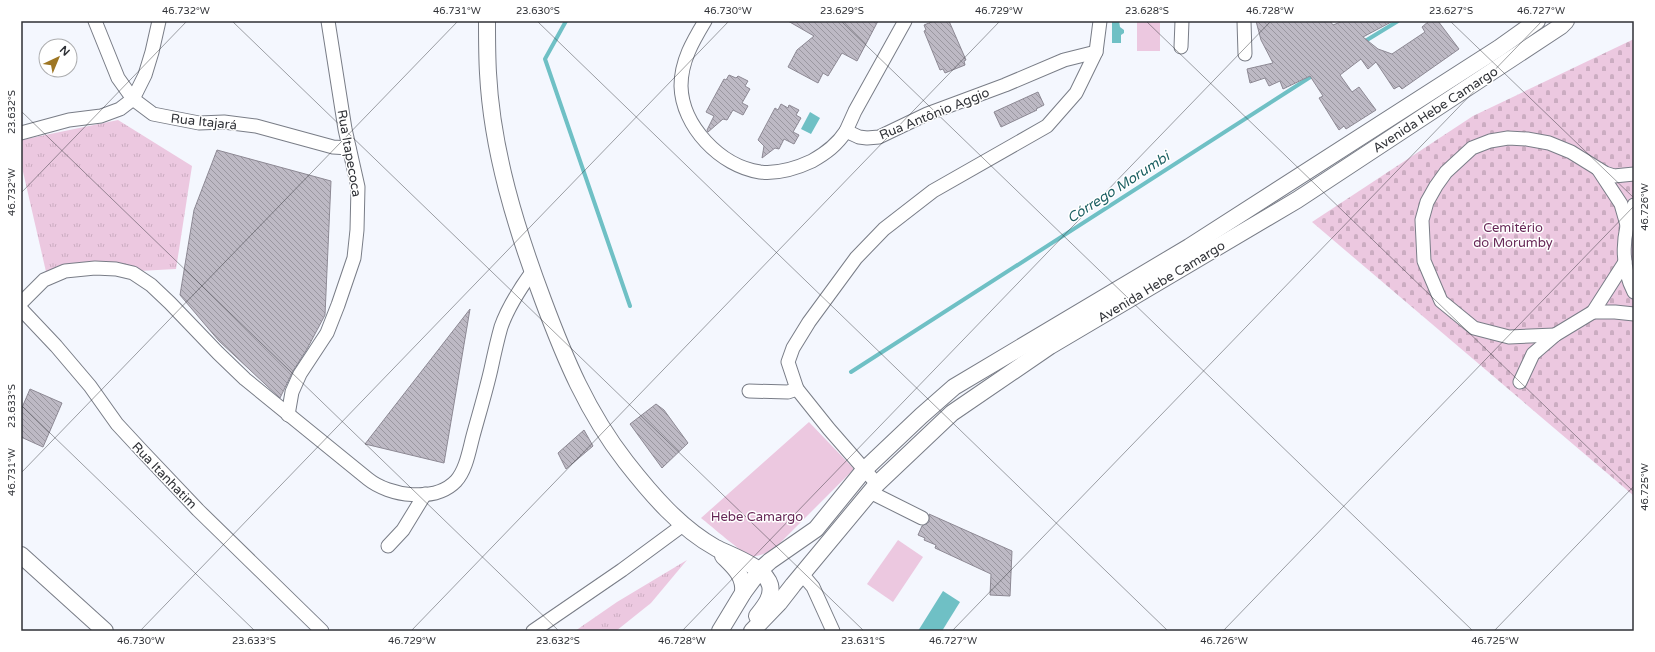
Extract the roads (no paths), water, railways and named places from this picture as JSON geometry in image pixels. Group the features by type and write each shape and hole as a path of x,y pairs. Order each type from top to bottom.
{"main road":[{"path":"487,21 488,74 497,148 505,182 532,272 578,385 603,432 664,506 683,524 715,547 760,570 770,584 770,594 751,631"},
{"name":"Avenida Hebe Camargo","path":"720,631 743,593 760,570 770,561 816,529 864,470 954,387 1189,247 1499,48 1537,21"},
{"name":"Avenida Hebe Camargo","path":"751,631 779,603 797,579 873,488 952,414 1050,346 1296,200 1561,26 1566,21"},
{"path":"715,547 741,576 744,585 743,593"},
{"path":"21,555 105,631"}],"street":[{"name":"Rua Itajará","path":"95,21 118,78 133,99 152,114 200,123 224,122 256,126 333,147 349,148"},
{"path":"21,133 69,120 101,116 120,109 133,99 145,75 159,21"},
{"name":"Rua Itapecoca","path":"288,415 292,392 300,374 327,333 342,294 354,258 357,230 358,187 349,148 328,21"},
{"path":"705,21 690,47 686,59 681,86 685,108 700,136 713,149 727,159 751,170 760,172 781,172 796,169 825,154 842,137 905,21"},
{"path":"922,518 873,488 864,470 797,389 788,362 793,348 809,322 856,258 884,229 933,191 1047,126 1076,94 1096,52 1100,21"},
{"path":"1181,47 1182,21"},
{"path":"1244,21 1245,54"},
{"name":"Rua Antônio Aggio","path":"846,131 858,137 879,137 927,114 1005,85 1064,60 1096,52"},
{"path":"1555,335 1509,337 1474,328 1441,301 1424,261 1422,220 1427,202 1446,172 1472,148 1490,141 1508,138 1527,139 1549,143 1571,152 1605,173 1614,176 1634,174"},
{"path":"1598,169 1622,204 1627,225"},
{"path":"1634,205 1627,225 1624,250 1628,276 1634,292"},
{"path":"1520,382 1532,354 1555,335 1593,312 1625,262"},
{"path":"21,303 44,280 65,271 81,268 95,268 116,269 133,273 170,302 234,369 288,415 374,484 402,494 414,496 445,489 455,482 460,475 466,461 501,328 513,298 532,272"},
{"name":"Rua Itanhatim","path":"21,309 56,346 90,386 117,424 143,452 193,505 322,631"},
{"path":"1593,312 1634,314"},
{"path":"749,391 788,392 797,389"},
{"path":"388,546 403,530 425,494"},
{"path":"533,631 622,570 683,524"},
{"path":"797,579 813,587 833,631"}],"water":[{"path":"1112,21 1119,21 1120,27 1124,30 1124,33 1121,35 1121,43 1112,43"},
{"path":"810,112 820,118 811,134 801,129"},
{"path":"943,591 960,602 942,631 918,631"}],"waterway":[{"path":"566,21 545,59 630,306"},
{"name":"Córrego Morumbi","path":"1362,43 1398,21"},
{"name":"Córrego Morumbi","path":"851,372 1315,74"}],"park label":[{"name":"Cemitério do Morumby","path":"1513,234"},
{"name":"Hebe Camargo","path":"757,516"}]}
